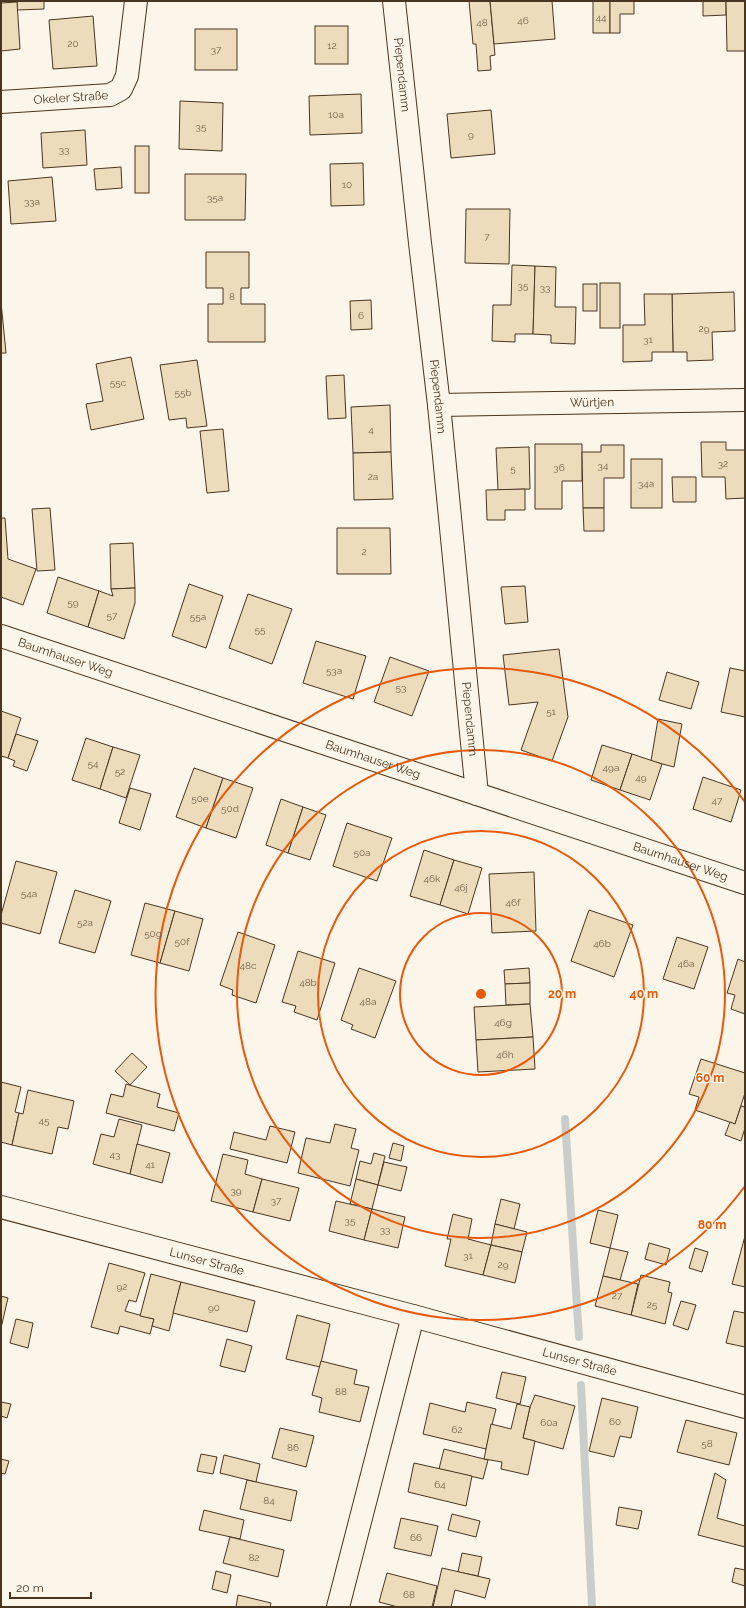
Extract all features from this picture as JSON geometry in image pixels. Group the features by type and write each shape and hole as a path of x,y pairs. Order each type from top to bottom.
{"street":[{"name":"Okeler Straße","path":"1,102 110,95 121,90 127,76 136,1"},
{"name":"Piependamm","path":"394,1 439,405 477,794"},
{"name":"Würtjen","path":"439,405 745,400"},
{"name":"Baumhauser Weg","path":"1,636 745,882"},
{"name":"Lunser Straße","path":"1,1207 414,1316 745,1407"},
{"path":"338,1607 414,1316"}],"building":[{"path":"17,1 44,1 44,9 17,10"},
{"path":"469,1 490,1 495,55 490,56 491,70 478,71 476,44 473,44"},
{"path":"490,1 552,1 555,39 494,44"},
{"path":"593,1 610,1 610,33 593,33"},
{"path":"610,1 634,1 634,14 620,14 620,33 610,33"},
{"path":"703,1 726,1 726,15 703,16"},
{"path":"726,1 745,1 745,51 727,51"},
{"path":"17,2 20,49 1,51 1,3"},
{"path":"93,16 97,66 53,69 49,20"},
{"path":"315,26 348,26 348,64 315,64"},
{"path":"195,29 237,29 237,70 195,70"},
{"path":"361,94 362,133 310,135 309,96"},
{"path":"180,101 223,103 222,151 179,149"},
{"path":"491,110 495,154 451,158 447,114"},
{"path":"85,130 87,165 43,168 41,133"},
{"path":"135,146 149,146 149,193 135,193"},
{"path":"363,163 364,205 331,206 330,164"},
{"path":"121,167 122,188 96,190 94,169"},
{"path":"185,174 246,174 245,220 185,220"},
{"path":"52,177 56,221 11,224 8,181"},
{"path":"466,209 510,209 509,264 465,263"},
{"path":"206,252 249,252 249,288 241,288 241,304 265,304 265,342 208,342 208,304 223,304 223,288 206,288"},
{"path":"512,265 535,266 533,334 515,334 515,342 492,341 493,305 511,305"},
{"path":"535,266 556,267 555,307 576,307 575,344 551,343 551,335 533,334"},
{"path":"600,283 620,283 620,328 600,328"},
{"path":"583,284 597,284 597,311 583,311"},
{"path":"734,292 735,331 712,332 713,360 687,361 687,352 673,352 672,294"},
{"path":"644,294 672,294 673,352 652,352 652,361 623,362 623,325 645,325"},
{"path":"371,300 372,329 351,330 350,301"},
{"path":"1,302 6,353 1,353"},
{"path":"131,357 144,419 91,430 86,404 103,401 96,364"},
{"path":"197,360 207,426 187,428 186,418 169,420 160,365"},
{"path":"344,375 346,418 328,419 326,376"},
{"path":"390,405 391,452 353,453 351,407"},
{"path":"223,429 229,491 207,493 200,431"},
{"path":"701,442 726,442 726,450 745,450 745,498 726,499 725,477 702,477"},
{"path":"535,444 582,444 582,481 562,481 562,509 535,509"},
{"path":"601,445 624,445 624,478 604,478 604,508 583,508 582,452 601,452"},
{"path":"529,447 530,489 498,490 496,448"},
{"path":"391,452 393,499 354,500 353,453"},
{"path":"631,459 662,459 662,508 631,508"},
{"path":"672,477 696,477 696,502 673,502"},
{"path":"525,489 525,510 505,510 505,520 487,520 486,490"},
{"path":"50,508 55,570 37,571 32,509"},
{"path":"583,508 604,508 604,531 584,531"},
{"path":"1,518 5,518 8,559 36,569 23,605 1,597"},
{"path":"337,528 390,528 391,574 337,574"},
{"path":"133,543 135,588 111,589 110,544"},
{"path":"58,577 99,591 88,627 47,613"},
{"path":"189,584 223,596 206,648 172,636"},
{"path":"525,586 528,622 505,624 501,587"},
{"path":"135,588 135,603 124,639 88,627 99,591 113,596 111,589"},
{"path":"248,594 292,609 272,664 229,648"},
{"path":"316,641 366,656 353,699 303,683"},
{"path":"559,649 568,717 552,761 521,750 538,702 509,705 503,655"},
{"path":"390,657 429,671 412,716 374,702"},
{"path":"730,668 745,671 745,717 721,712"},
{"path":"667,672 699,682 691,709 659,700"},
{"path":"1,711 21,718 8,758 1,756"},
{"path":"658,719 682,724 674,767 651,761"},
{"path":"16,734 38,741 27,771 13,766 15,761 8,758"},
{"path":"86,738 113,747 100,789 72,780"},
{"path":"602,745 632,754 620,790 591,780"},
{"path":"113,747 140,755 126,798 100,789"},
{"path":"632,754 662,764 650,800 620,790"},
{"path":"194,768 223,778 206,828 176,817"},
{"path":"703,777 741,790 731,822 693,809"},
{"path":"223,778 253,788 236,838 206,828"},
{"path":"130,788 151,794 140,830 119,823"},
{"path":"281,799 303,807 288,853 266,845"},
{"path":"303,807 326,815 310,860 288,853"},
{"path":"347,823 392,838 377,881 333,866"},
{"path":"424,850 454,860 440,905 410,896"},
{"path":"454,860 482,868 468,914 440,905"},
{"path":"16,861 57,872 40,934 1,923 1,915"},
{"path":"534,872 536,931 492,933 489,874"},
{"path":"75,890 111,901 95,953 59,943"},
{"path":"145,903 175,911 160,963 131,955"},
{"path":"589,910 633,925 614,977 571,961"},
{"path":"175,911 203,919 189,971 160,963"},
{"path":"238,932 275,945 256,1003 232,995 233,990 220,985"},
{"path":"677,937 708,947 694,989 663,979"},
{"path":"298,951 335,963 317,1020 294,1012 296,1006 282,1002"},
{"path":"738,959 745,962 745,1014 731,1009 735,995 727,993"},
{"path":"359,968 396,981 375,1038 351,1029 353,1025 341,1020"},
{"path":"529,968 530,983 505,984 504,970"},
{"path":"530,983 530,1004 506,1005 505,984"},
{"path":"530,1004 533,1037 476,1040 474,1007"},
{"path":"533,1037 535,1069 478,1072 476,1040"},
{"path":"132,1053 147,1067 130,1085 115,1071"},
{"path":"701,1059 745,1073 745,1093 735,1124 695,1110 699,1097 689,1094"},
{"path":"1,1082 21,1087 15,1112 19,1113 12,1145 1,1142"},
{"path":"126,1084 160,1094 157,1107 179,1113 174,1131 106,1113 111,1094 123,1097"},
{"path":"28,1090 74,1101 68,1129 58,1127 52,1154 12,1145 19,1113 23,1114"},
{"path":"741,1106 745,1107 745,1128 741,1141 725,1135 730,1122 735,1124"},
{"path":"119,1119 142,1125 130,1174 93,1164 101,1134 114,1137"},
{"path":"335,1124 356,1129 351,1148 359,1150 350,1186 298,1173 306,1138 330,1143"},
{"path":"270,1126 295,1132 287,1163 230,1149 234,1132 266,1140"},
{"path":"393,1143 404,1146 401,1161 389,1158"},
{"path":"137,1144 170,1153 162,1183 130,1174"},
{"path":"374,1153 385,1156 378,1185 356,1179 360,1161 371,1164"},
{"path":"223,1154 248,1160 245,1174 262,1179 253,1212 211,1201"},
{"path":"384,1162 407,1167 401,1191 378,1185"},
{"path":"262,1179 299,1188 290,1221 253,1212"},
{"path":"356,1179 378,1185 372,1209 350,1204"},
{"path":"501,1199 520,1204 514,1229 495,1224"},
{"path":"336,1201 372,1209 364,1240 329,1231"},
{"path":"372,1209 405,1217 398,1248 364,1240"},
{"path":"598,1210 618,1215 610,1248 590,1243"},
{"path":"453,1214 472,1219 468,1239 491,1245 483,1275 445,1266 451,1239 447,1239"},
{"path":"495,1224 527,1232 522,1252 491,1245"},
{"path":"745,1236 745,1287 732,1284"},
{"path":"649,1243 670,1249 666,1265 645,1259"},
{"path":"491,1245 522,1252 515,1283 483,1275"},
{"path":"610,1248 628,1252 620,1280 603,1276"},
{"path":"695,1248 708,1252 702,1272 689,1268"},
{"path":"109,1263 145,1273 136,1302 129,1300 125,1311 154,1319 150,1334 120,1326 118,1334 91,1327"},
{"path":"151,1274 181,1282 169,1331 152,1326 154,1319 140,1316"},
{"path":"641,1275 670,1282 668,1292 672,1293 665,1324 631,1315"},
{"path":"603,1276 638,1284 631,1315 595,1306"},
{"path":"181,1282 255,1301 247,1332 173,1313"},
{"path":"1,1296 8,1298 1,1328"},
{"path":"681,1301 696,1305 688,1330 673,1325"},
{"path":"734,1311 745,1313 745,1347 726,1343"},
{"path":"297,1315 330,1324 320,1367 286,1359"},
{"path":"16,1319 33,1323 28,1348 10,1343"},
{"path":"227,1339 252,1346 245,1372 220,1366"},
{"path":"321,1361 357,1370 354,1384 369,1387 360,1422 319,1412 322,1398 312,1395"},
{"path":"502,1372 526,1377 520,1404 496,1398"},
{"path":"535,1395 575,1406 563,1449 523,1438 530,1407"},
{"path":"602,1398 638,1407 631,1438 620,1436 614,1457 589,1451"},
{"path":"1,1402 11,1404 7,1418 1,1416"},
{"path":"467,1402 496,1409 486,1449 423,1434 430,1403 465,1412"},
{"path":"517,1404 530,1407 523,1438 535,1441 528,1475 501,1469 502,1462 484,1459 491,1424 511,1429"},
{"path":"686,1420 737,1433 729,1465 677,1452"},
{"path":"280,1428 314,1436 306,1467 272,1458"},
{"path":"444,1449 488,1460 483,1479 439,1469"},
{"path":"201,1454 217,1457 213,1474 197,1471"},
{"path":"224,1455 260,1464 256,1482 220,1473"},
{"path":"1,1459 9,1461 5,1474 1,1473"},
{"path":"414,1463 472,1476 466,1506 408,1492"},
{"path":"715,1473 726,1480 717,1518 745,1526 745,1547 698,1535"},
{"path":"247,1480 297,1491 291,1521 240,1509"},
{"path":"619,1507 642,1511 638,1529 616,1525"},
{"path":"204,1510 244,1520 240,1539 199,1530"},
{"path":"452,1514 480,1521 476,1537 448,1530"},
{"path":"401,1518 438,1526 431,1556 394,1548"},
{"path":"230,1537 284,1550 278,1577 223,1563"},
{"path":"462,1553 482,1557 478,1576 458,1572"},
{"path":"442,1568 490,1579 485,1598 455,1590 451,1607 433,1607"},
{"path":"735,1568 745,1570 745,1586 732,1582"},
{"path":"216,1571 231,1575 227,1593 212,1589"},
{"path":"387,1573 437,1586 432,1607 398,1607 379,1602"},
{"path":"238,1595 271,1603 270,1607 236,1607"}],"waterway":[{"path":"565,1119 579,1337"},
{"path":"581,1385 592,1607"}]}
